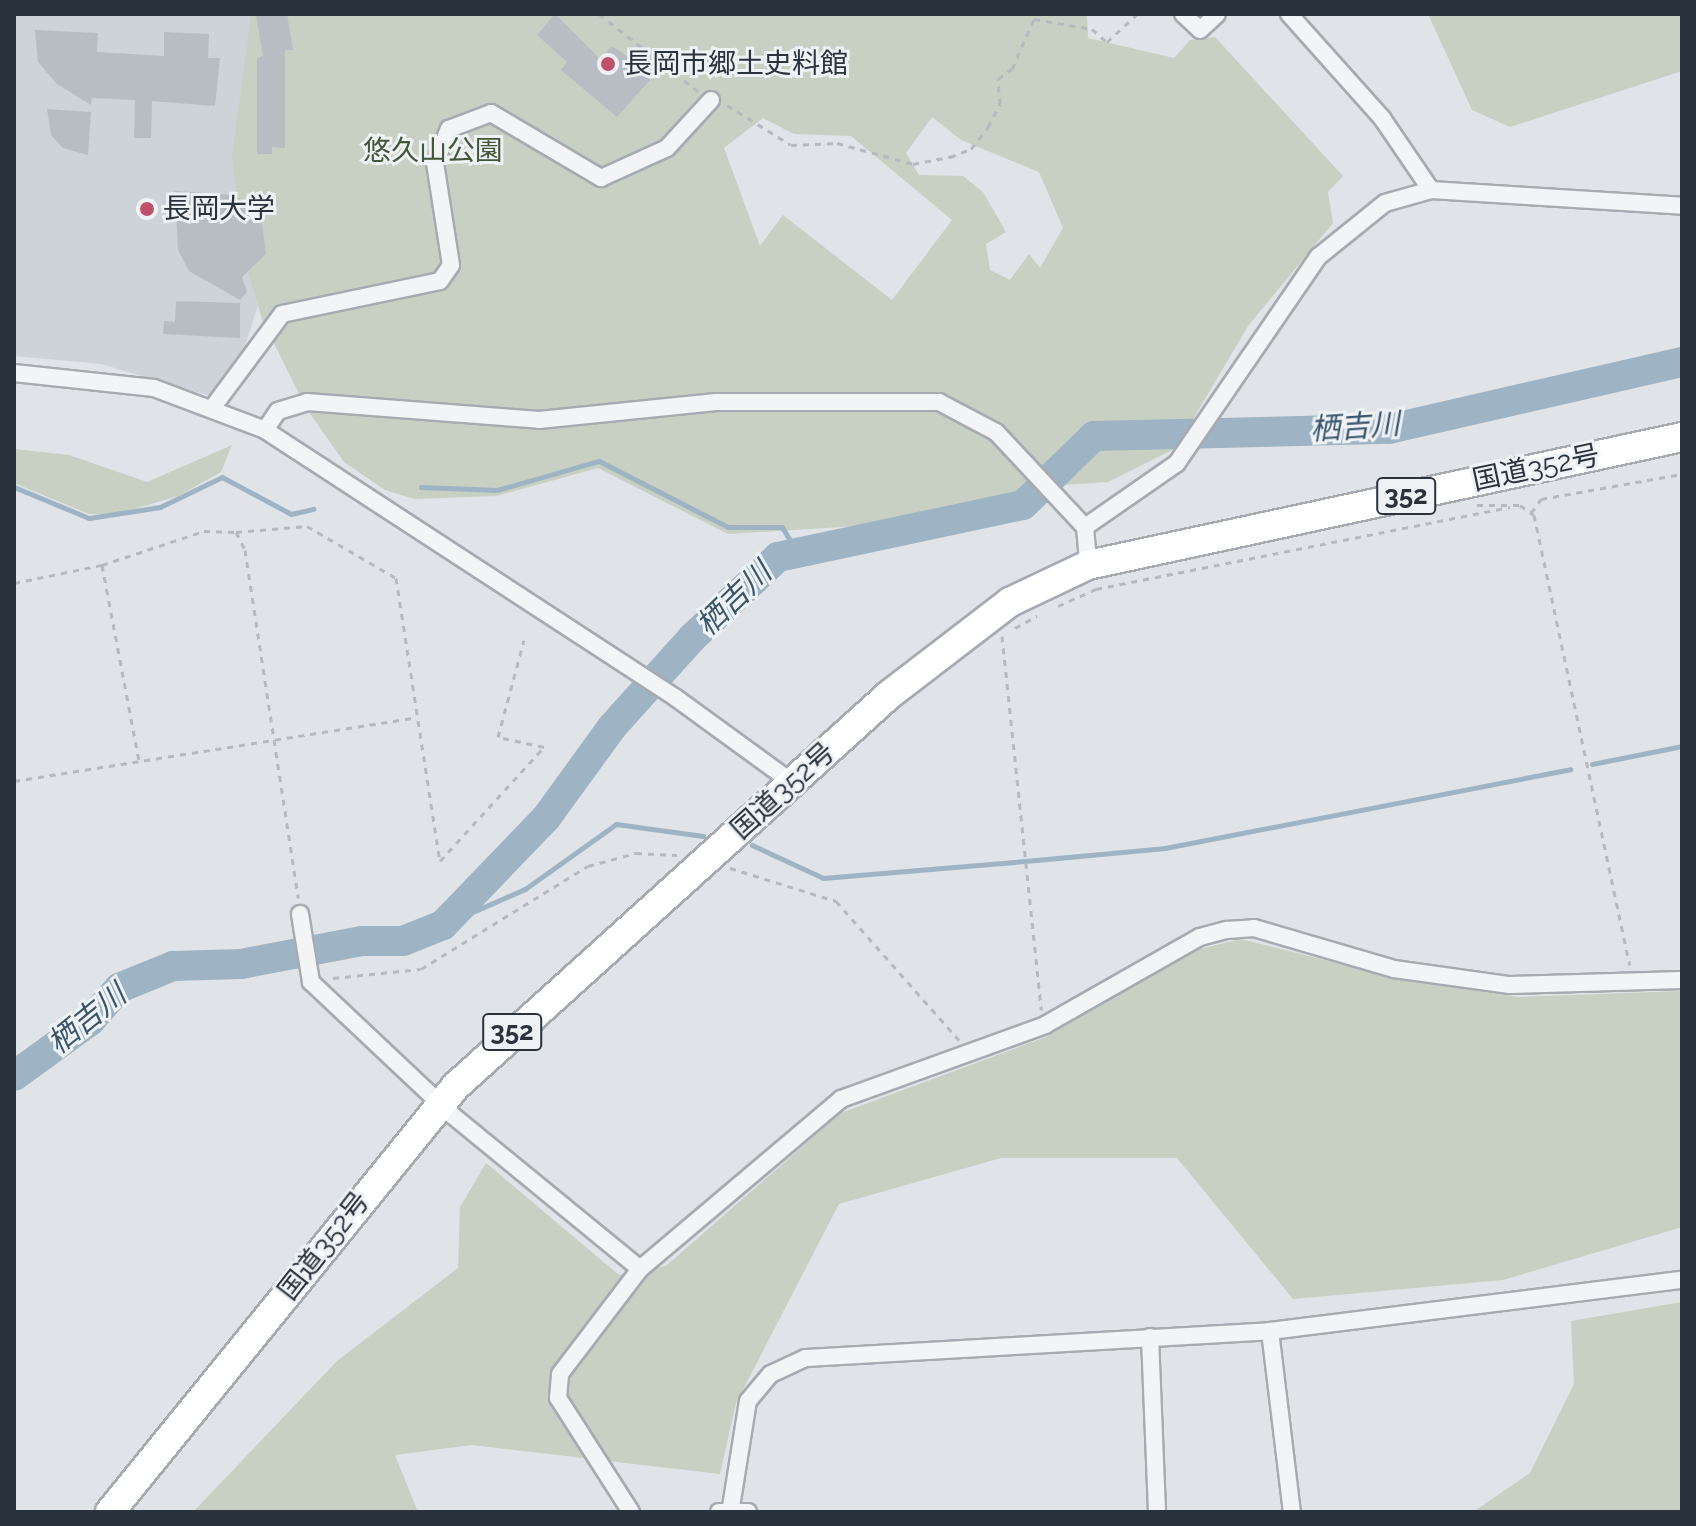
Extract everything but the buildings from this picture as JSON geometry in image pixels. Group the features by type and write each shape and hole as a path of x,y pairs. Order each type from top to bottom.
{"highway":[{"name":"国道352号","path":"110,1512 441,1105 497,1046 793,783 993,628 1088,565 1682,437"}],"street":[{"path":"1183,14 1200,30 1217,14"},
{"path":"1289,14 1382,118 1431,190"},
{"path":"213,407 282,314 440,281 451,265 435,163 449,129 491,113 601,178 667,148 711,100"},
{"path":"1085,527 1103,522 1191,447 1216,406 1341,232 1385,203 1431,190 1682,206"},
{"path":"14,373 117,380 213,407 265,430 626,664 793,783"},
{"path":"265,430 278,411 307,402 539,420 716,402 939,402 996,432 1025,468 1085,527 1088,565"},
{"path":"300,914 310,978 441,1105 640,1269"},
{"path":"631,1512 556,1385 640,1269 841,1099 1045,1025 1200,937 1227,930 1296,937 1442,977 1510,985 1635,984 1682,980"},
{"path":"748,1512 725,1509 748,1401 793,1361 1270,1331 1682,1280"},
{"path":"1270,1331 1292,1512"},
{"path":"1150,1337 1157,1512"}],"path":[{"path":"599,14 711,100 791,145 837,143 913,164 950,157 971,149 1000,104 998,79 1012,69 1034,19 1092,29 1107,42 1137,14"},
{"path":"1531,513 1541,499 1682,474"},
{"path":"1045,1025 1029,942 993,628 1096,589 1520,505 1531,513 1635,984"},
{"path":"14,583 102,565 204,531 236,532 307,526 396,578 440,861 544,747 498,737 524,640"},
{"path":"236,532 245,550 276,739 300,914"},
{"path":"102,565 139,761"},
{"path":"14,781 418,717"},
{"path":"310,978 421,969 558,882 611,857 707,858 836,901 969,1052"}],"shaded area":[{"name":"長岡大学","path":"14,14 297,14 262,292 238,369 217,398 101,364 14,356"}],"green space":[{"name":"悠久山公園","path":"251,14 1087,14 1088,38 1174,58 1190,40 1215,37 1343,176 1328,192 1333,223 1248,326 1176,448 1108,482 1063,485 904,523 728,534 598,468 496,496 415,499 385,490 344,462 306,408 262,319 243,255 232,156","holes":["932,117 961,140 1039,172 1063,228 1040,268 1029,254 1010,280 990,270 986,244 1006,232 983,192 963,176 919,175 906,153","763,118 794,134 851,136 952,220 892,300 783,215 760,246 724,148"]},
{"path":"1428,14 1682,14 1682,71 1510,127 1472,110"},
{"path":"232,445 221,472 178,496 117,514 89,514 14,483 15,449 69,455 147,482"},
{"path":"1241,939 1403,980 1518,997 1682,991 1682,1227 1503,1280 1293,1299 1177,1158 1001,1158 839,1204 736,1403 720,1474 472,1445 395,1455 418,1512 193,1512 337,1361 458,1268 460,1207 486,1163 619,1275 666,1266 841,1113 1046,1037 1196,950"},
{"path":"1682,1302 1682,1512 1473,1512 1530,1473 1574,1384 1571,1321"}],"waterway":[{"name":"栖吉川","path":"14,1076 90,1021 119,988 173,966 241,964 362,941 403,941 443,925 546,818 612,727 692,638 778,557 1023,505 1094,436 1389,429 1682,362"},
{"path":"421,487 497,490 599,461 728,527 782,527 796,550"},
{"path":"14,487 89,518 160,507 222,477 291,514 313,509"},
{"path":"1592,764 1682,746"},
{"path":"752,845 823,878 1036,860 1165,848 1570,769"},
{"path":"443,925 525,889 616,824 703,836"}],"place":[{"name":"長岡市郷土史料館","path":"608,64"},
{"name":"長岡大学","path":"147,209"}]}
